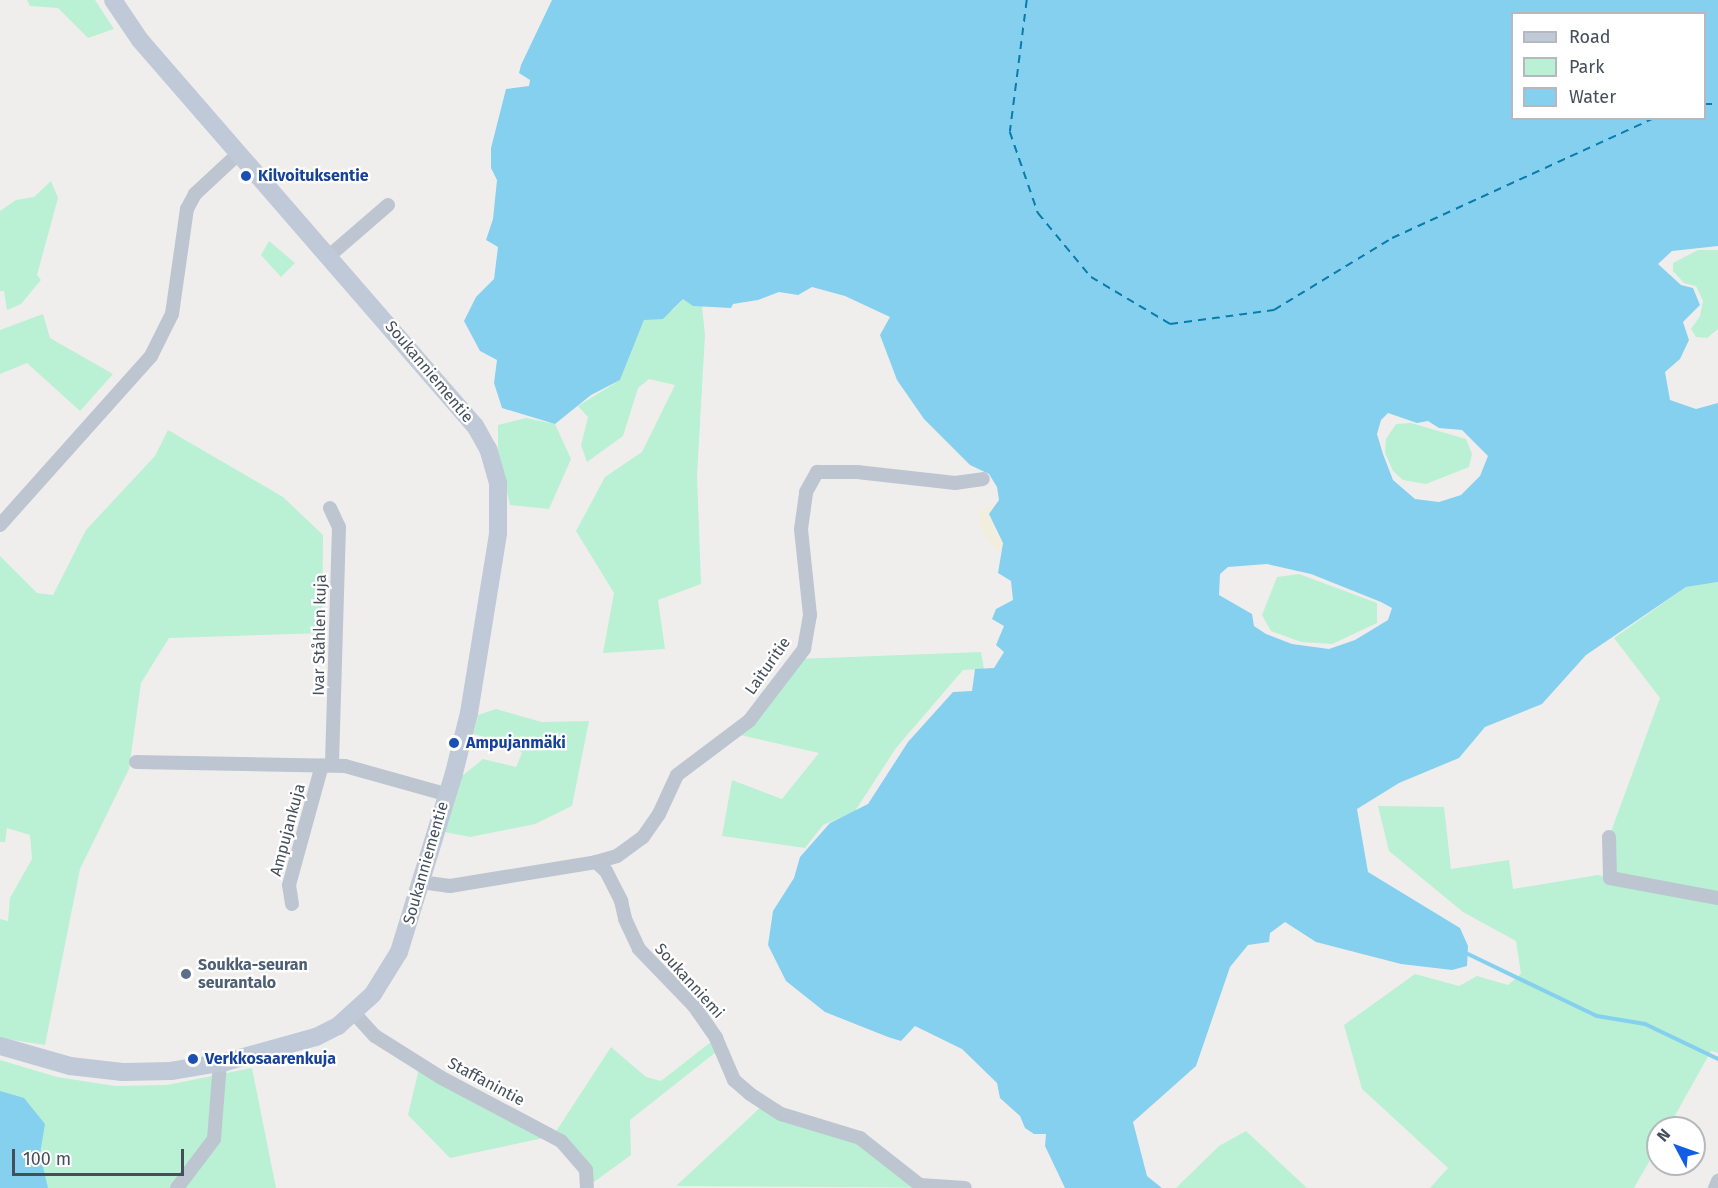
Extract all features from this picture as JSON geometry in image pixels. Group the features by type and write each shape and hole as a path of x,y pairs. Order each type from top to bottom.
{"street":[{"name":"Soukanniementie","path":"113,0 140,40 459,405 488,448 498,483 501,507 488,603 469,713 421,882 391,968 354,1013"},
{"path":"0,525 158,347 172,314 187,209 195,194 238,154"},
{"path":"329,256 388,205"},
{"name":"Laituritie","path":"596,862 617,856 643,837 659,814 676,775 749,722 804,649 810,615 801,529 806,492 817,472 857,472 955,483 983,479"},
{"name":"Ivar Ståhlen kuja","path":"327,765 339,527 330,508"},
{"path":"136,762 327,765 355,768 445,794"},
{"name":"Ampujankuja","path":"292,904 289,885 327,765"},
{"path":"1609,837 1604,877 1718,898"},
{"path":"421,882 450,886 596,862"},
{"name":"Soukanniemi","path":"596,862 606,872 621,901 625,919 639,950 694,1006 717,1038 734,1080 750,1094 781,1114 860,1138 920,1185 965,1188"},
{"path":"0,1046 70,1066 105,1071 150,1073 219,1063 308,1040 338,1026 354,1013"},
{"name":"Staffanintie","path":"354,1013 375,1036 440,1077 561,1141 586,1170 587,1188"},
{"path":"177,1188 214,1139 219,1063"},
{"path":"1715,1188 1718,1181"}],"green space":[{"path":"27,0 95,0 114,29 88,38 58,8 30,6"},
{"path":"51,181 58,198 37,275 41,280 21,304 7,310 4,291 0,291 0,211 16,200 34,197"},
{"path":"269,241 295,263 281,277 261,255"},
{"path":"1698,250 1718,250 1718,329 1707,338 1696,337 1691,329 1700,316 1703,301 1696,286 1684,283 1673,271 1673,263"},
{"path":"683,299 702,306 705,335 697,475 701,584 658,600 665,649 603,653 614,593 576,531 605,477 642,452 675,385 649,379 638,388 623,436 587,462 581,445 588,417 578,406 620,380 644,320 673,310"},
{"path":"43,314 50,338 113,374 80,411 27,363 0,374 0,330"},
{"path":"526,418 555,424 571,459 549,509 510,505 498,453 498,425"},
{"path":"1411,423 1466,439 1472,454 1469,467 1426,484 1403,480 1393,471 1385,453 1386,439 1396,424"},
{"path":"168,430 283,497 323,535 322,633 169,638 141,683 129,769 80,869 45,1045 0,1038 0,919 8,921 10,898 32,859 30,835 7,828 5,842 0,842 0,556 37,593 53,595 86,530 155,456"},
{"path":"1299,574 1377,603 1377,623 1332,644 1301,642 1271,631 1262,615 1277,577"},
{"path":"1718,582 1718,1053 1711,1051 1675,1116 1646,1116 1646,1167 1634,1188 1430,1188 1448,1168 1362,1089 1344,1025 1415,974 1459,986 1477,976 1508,985 1521,974 1516,941 1463,912 1389,851 1378,806 1444,807 1451,869 1509,860 1513,889 1598,875 1610,878 1609,837 1660,698 1614,638 1686,587"},
{"path":"981,652 984,669 963,670 896,748 855,811 823,825 805,848 722,836 732,780 782,799 819,753 736,734 797,659"},
{"path":"496,709 542,722 589,721 572,806 535,824 470,837 445,832 462,776 483,759 516,767 522,753 513,744 473,734 478,715"},
{"path":"716,1038 721,1048 630,1120 631,1155 587,1187 586,1170 553,1136 611,1047 646,1077 661,1081"},
{"path":"0,1060 57,1077 115,1086 167,1085 252,1068 276,1188 0,1188"},
{"path":"420,1064 553,1136 450,1158 408,1115"},
{"path":"763,1105 843,1132 920,1185 965,1188 676,1186"},
{"path":"1246,1131 1307,1188 1176,1188 1219,1146"}],"sand":[{"path":"997,505 993,528 1003,543 1002,555 985,537 979,523 979,510"}],"water":[{"path":"552,0 1718,0 1718,246 1672,251 1658,264 1681,285 1693,288 1700,305 1683,322 1689,340 1680,359 1665,372 1670,400 1696,409 1718,403 1718,582 1686,587 1586,655 1542,704 1485,727 1459,758 1399,783 1357,809 1368,872 1460,928 1468,946 1467,966 1452,970 1401,964 1316,942 1285,922 1270,933 1269,942 1248,945 1230,967 1196,1066 1133,1122 1147,1176 1162,1188 1065,1188 1045,1146 1046,1134 1034,1134 1025,1128 1020,1116 1000,1098 997,1083 962,1049 915,1026 901,1041 825,1012 786,981 768,945 773,911 794,878 800,857 830,823 868,804 908,742 953,692 972,691 975,669 994,668 1004,652 996,645 1004,626 992,619 996,609 1013,600 1011,581 998,573 1003,543 989,514 999,500 997,487 989,474 970,465 924,419 897,380 880,335 890,317 845,296 812,287 798,295 779,292 758,300 733,304 731,308 693,306 683,299 663,319 644,320 620,380 591,395 555,424 502,408 494,383 497,360 480,351 464,321 476,297 494,279 498,247 486,240 493,219 497,180 491,168 491,148 506,89 529,86 530,80 519,73","holes":["1388,413 1417,423 1428,421 1439,428 1462,430 1488,456 1480,476 1461,495 1439,502 1415,499 1393,480 1383,454 1377,434 1381,420","1267,564 1311,574 1381,602 1392,608 1388,620 1355,640 1329,649 1292,644 1266,634 1254,626 1252,614 1219,595 1220,574 1228,567"]},
{"path":"0,1091 24,1098 45,1124 40,1154 48,1188 0,1188"}],"waterway":[{"path":"1468,954 1597,1016 1645,1024 1718,1059"}],"ferry route":[{"path":"1027,0 1010,132 1038,213 1091,277 1170,324 1274,310 1392,238 1650,120"},
{"path":"1706,104 1718,104"}],"place":[{"name":"Kilvoituksentie","path":"246,176"},
{"name":"Ampujanmäki","path":"454,743"},
{"name":"Soukka-seuran seurantalo","path":"186,974"},
{"name":"Verkkosaarenkuja","path":"193,1059"}]}
